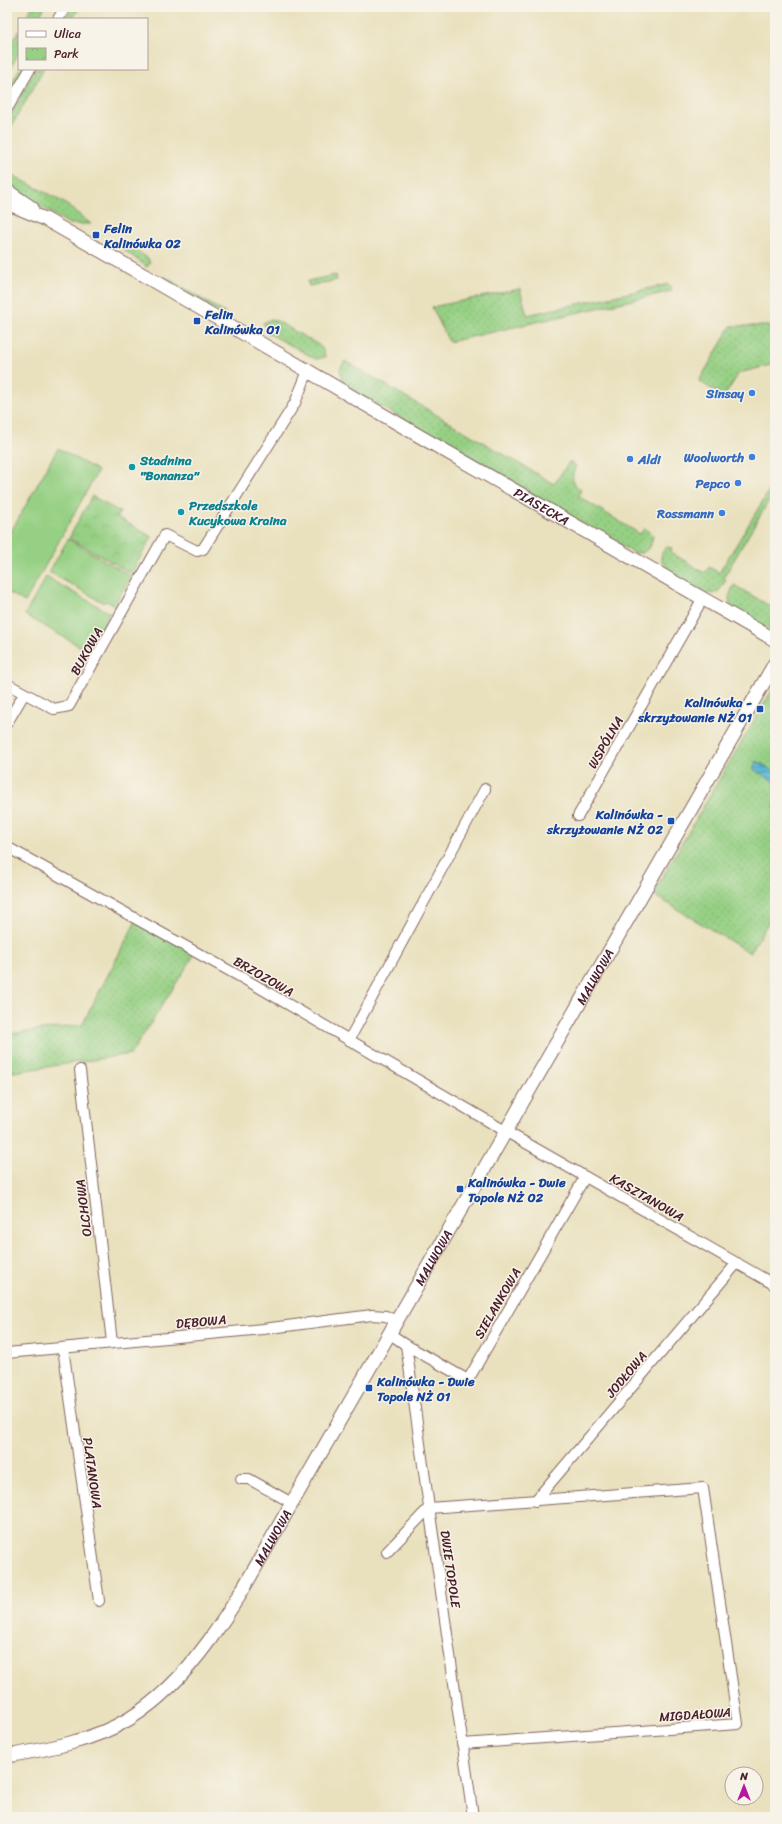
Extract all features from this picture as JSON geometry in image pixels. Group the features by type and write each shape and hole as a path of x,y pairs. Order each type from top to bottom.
{"street":[{"path":"59,18 65,7"},
{"path":"7,109 29,70"},
{"path":"7,191 45,219"},
{"path":"7,203 45,219"},
{"name":"PIASECKA","path":"45,219 775,640"},
{"name":"BUKOWA","path":"7,684 54,710 69,706 165,535 197,551 204,549 295,403 308,371"},
{"name":"WSPÓLNA","path":"578,816 704,598"},
{"name":"MALWOWA","path":"7,1756 51,1747 94,1734 127,1720 162,1695 188,1668 217,1628 292,1503 775,663"},
{"path":"7,723 24,694"},
{"path":"349,1040 485,789"},
{"name":"BRZOZOWA","path":"7,847 255,985 506,1131"},
{"name":"OLCHOWA","path":"80,1070 112,1342"},
{"name":"KASZTANOWA","path":"506,1131 775,1285"},
{"name":"SIELANKOWA","path":"406,1345 468,1380 585,1177"},
{"name":"JODŁOWA","path":"535,1501 737,1263"},
{"name":"DĘBOWA","path":"7,1353 263,1329 372,1315 386,1316 396,1320"},
{"path":"389,1333 406,1345"},
{"name":"DWIE TOPOLE","path":"406,1345 473,1817"},
{"name":"PLATANOWA","path":"63,1348 99,1601"},
{"path":"241,1479 249,1479 292,1503"},
{"name":"MIGDAŁOWA","path":"462,1744 738,1724 703,1488 535,1501"},
{"path":"387,1552 429,1508 535,1501"}],"green space":[{"path":"32,7 45,7 39,18 26,18"},
{"path":"71,7 79,7 74,18 65,18"},
{"path":"18,32 18,54 7,75 7,50"},
{"path":"18,70 23,70 7,98 7,91"},
{"path":"34,70 43,70 7,134 7,123"},
{"path":"7,172 63,202 91,224 69,224 7,185"},
{"path":"118,240 148,258 150,263 147,267 116,244"},
{"path":"336,275 337,280 309,286 307,281"},
{"path":"165,277 225,313 224,315 166,282"},
{"path":"669,284 672,291 449,342 432,307 520,289 527,315"},
{"path":"269,320 277,321 317,344 322,348 326,357 316,359 268,333 263,323"},
{"path":"731,326 775,326 775,364 739,373 724,397 699,381"},
{"path":"345,361 554,484 569,462 576,466 573,473 573,480 575,485 581,490 578,496 640,534 645,528 653,536 650,547 642,553 634,553 344,385 345,382 342,379 340,369"},
{"path":"58,448 98,471 25,602 7,592 7,539"},
{"path":"775,481 775,490 724,577 726,579 719,591 706,593 700,591 671,574 672,571 665,566 661,557 667,547 672,548 670,552 705,573 709,567 719,573"},
{"path":"92,496 120,512 117,517 152,537 131,573 69,538"},
{"path":"68,539 131,576 114,605 106,601 104,603 49,572"},
{"path":"46,577 110,613 88,651 25,615"},
{"path":"734,585 775,609 772,615 775,617 775,633 732,608 729,598"},
{"path":"775,685 775,911 750,953 652,894"},
{"path":"137,919 190,949 193,957 131,1054 7,1073 7,1034 82,1025"}],"water":[{"path":"757,761 775,772 775,782 753,769"}],"place":[{"name":"Felin Kalinówka 02","path":"96,235"},
{"name":"Felin Kalinówka 01","path":"197,321"},
{"name":"Sinsay","path":"752,393"},
{"name":"Woolworth","path":"752,457"},
{"name":"Aldi","path":"630,459"},
{"name":"Stadnina \"Bonanza\"","path":"132,467"},
{"name":"Pepco","path":"738,483"},
{"name":"Przedszkole Kucykowa Kraina","path":"181,512"},
{"name":"Rossmann","path":"722,513"},
{"name":"Kalinówka - skrzyżowanie NŻ 01","path":"760,709"},
{"name":"Kalinówka - skrzyżowanie NŻ 02","path":"671,821"},
{"name":"Kalinówka - Dwie Topole NŻ 02","path":"460,1189"},
{"name":"Kalinówka - Dwie Topole NŻ 01","path":"369,1388"}]}
